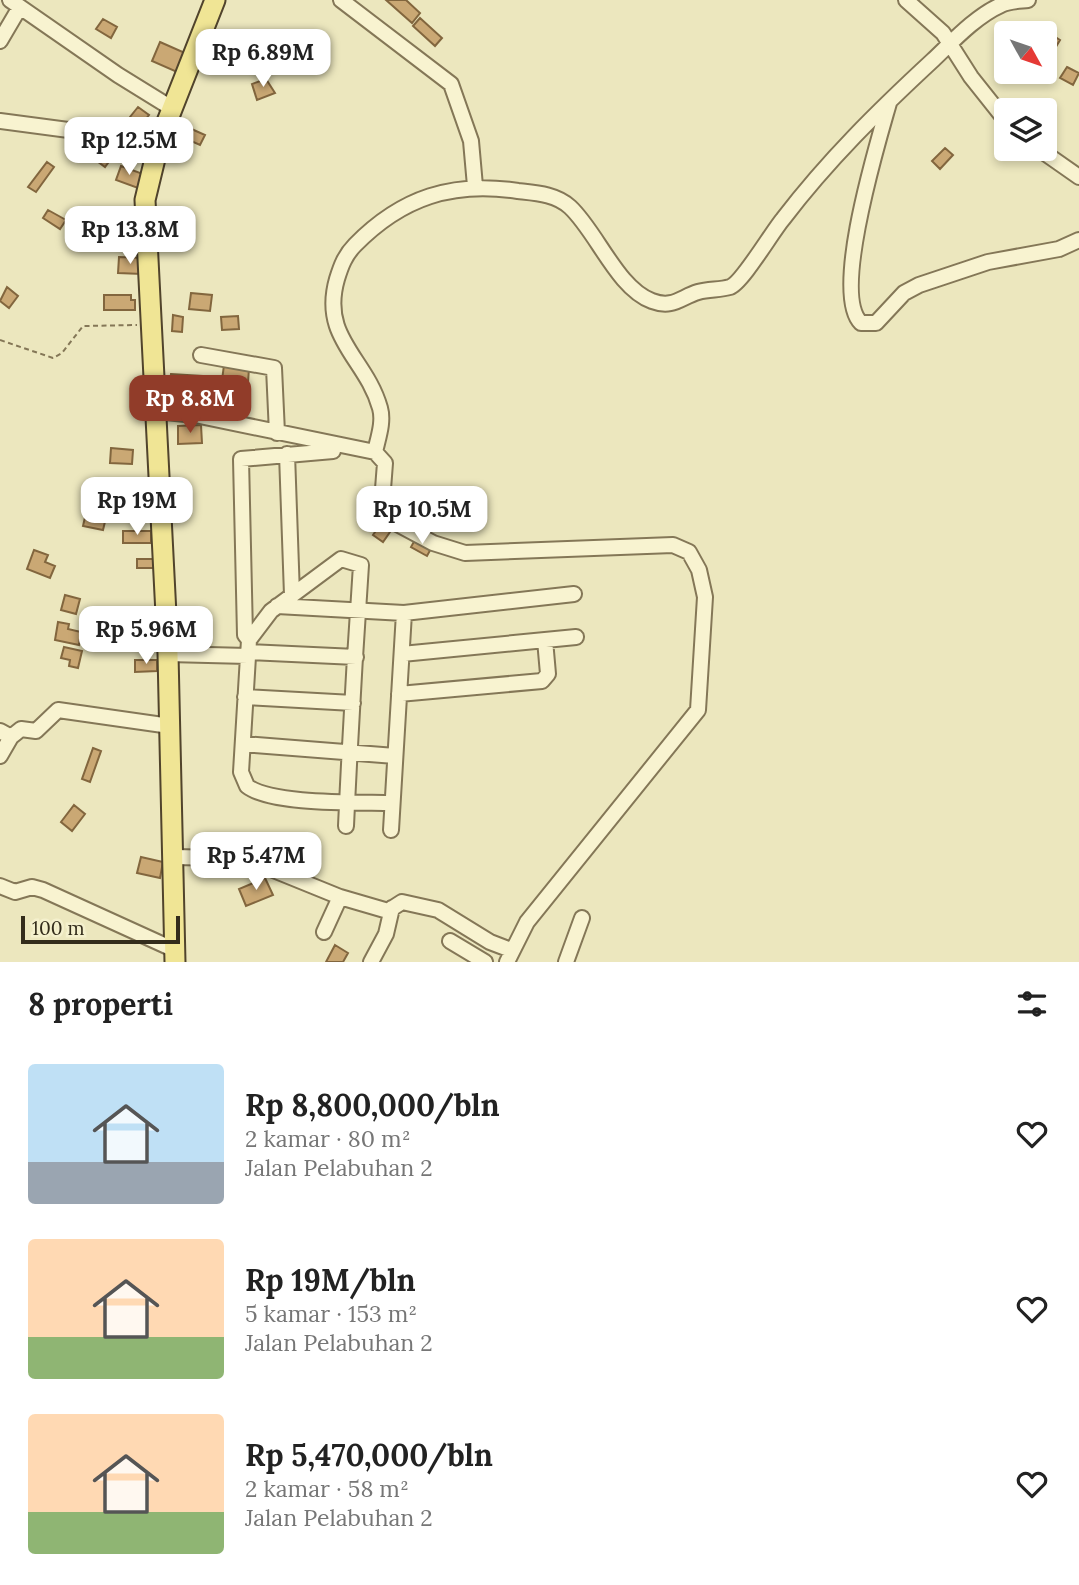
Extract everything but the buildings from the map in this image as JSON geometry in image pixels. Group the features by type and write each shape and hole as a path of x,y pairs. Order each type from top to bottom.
{"main road":[{"path":"175,956 175,857 168,654 145,200 150,169 159,142 215,0"}],"street":[{"path":"341,0 451,84 471,141 475,186"},
{"path":"905,0 927,17 951,43 971,77 994,106"},
{"path":"375,452 381,421 379,406 338,331 332,312 343,261 359,241 396,213 446,191 475,186 546,195 565,203 633,288 655,302 675,303 699,292 733,286 744,278 757,252 801,195 842,148 890,101 951,43 999,5 1028,0"},
{"path":"0,41 15,3 109,69 173,109"},
{"path":"890,101 865,186 857,234 852,298 855,314 861,323 876,323 904,293 919,285 988,262 1059,249 1079,240"},
{"path":"0,121 138,137 159,142"},
{"path":"1056,161 1079,177"},
{"path":"201,355 274,368 277,432"},
{"path":"156,411 195,415 375,452 384,463 382,502 387,517 403,528 449,550 486,554 673,545 689,552 703,581 701,698 696,714 659,755 527,922 509,956 438,911 402,902 388,911 340,897 266,867 220,858 175,857"},
{"path":"333,450 245,457 239,464 245,635 248,649 241,772 253,791 286,798 392,803"},
{"path":"287,454 292,594"},
{"path":"248,649 277,606 292,594 335,561 359,562 346,826"},
{"path":"277,606 404,613 574,594"},
{"path":"391,830 404,613"},
{"path":"402,654 576,637"},
{"path":"399,694 542,681 548,674 545,640"},
{"path":"168,654 248,649 356,657"},
{"path":"245,697 353,703"},
{"path":"0,756 6,734 21,729 39,730 58,710 170,726"},
{"path":"243,744 395,756"},
{"path":"0,886 15,892 33,887 43,890 175,956"},
{"path":"324,932 340,897"},
{"path":"371,962 386,934 392,908"},
{"path":"566,962 582,918"},
{"path":"450,941 485,962"}],"path":[{"path":"0,340 53,358 62,353 83,327 152,325"}]}
